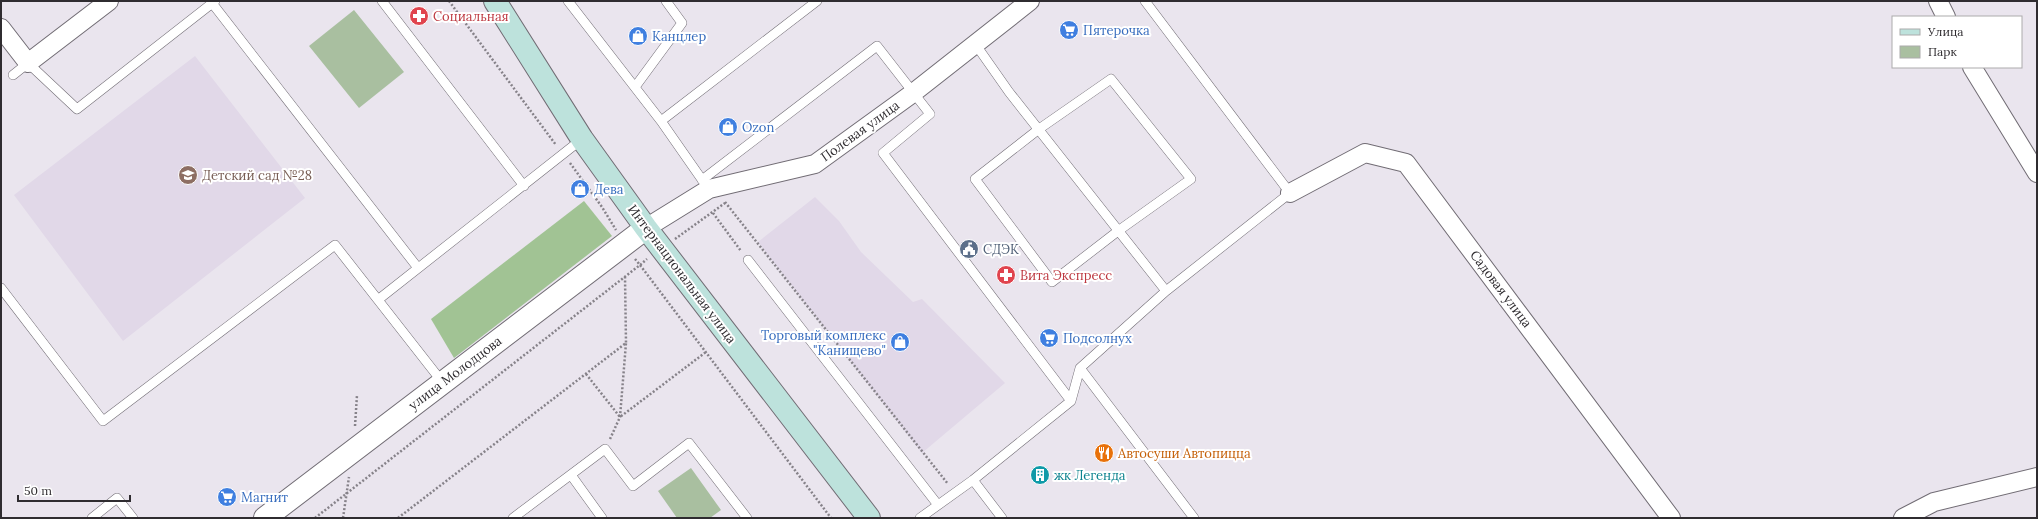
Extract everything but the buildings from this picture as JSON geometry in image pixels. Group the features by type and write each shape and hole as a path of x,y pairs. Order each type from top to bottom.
{"main road":[{"name":"Интернациональная улица","path":"495,1 582,139 646,228 869,518"}],"street":[{"path":"1,28 28,63 109,1"},
{"name":"Полевая улица","path":"646,228 706,185 815,164 913,93 976,45 1030,1"},
{"path":"1938,1 1946,16"},
{"path":"1973,68 2037,173"},
{"name":"Садовая улица","path":"1290,193 1364,153 1406,163 1671,518"},
{"name":"улица Молодцова","path":"268,517 442,382 646,228"},
{"path":"1903,518 1934,502 2037,477"}],"lane":[{"path":"382,1 524,186"},
{"path":"568,1 661,121 706,185 877,46 930,114 883,153 1071,401"},
{"path":"635,87 682,23 666,1"},
{"path":"661,121 817,1"},
{"path":"920,518 973,480 1071,401 1080,368 1166,290 1290,193 1145,1"},
{"path":"13,75 28,63 77,109 214,2 418,268"},
{"path":"976,45 1118,231 1166,290"},
{"path":"1111,79 1191,179 1118,231 1052,282 975,179 1039,129 1111,79"},
{"path":"379,298 524,186 582,139"},
{"path":"1,288 103,421 336,245 379,298 442,382"},
{"path":"748,260 938,505"},
{"path":"1080,368 1194,518"},
{"path":"514,518 605,449 633,486 689,443 747,518"},
{"path":"571,475 602,518"},
{"path":"973,480 1002,518"},
{"path":"92,518 117,498 133,518"}],"path":[{"path":"449,1 602,207"},
{"path":"706,185 725,202 955,493"},
{"path":"314,518 662,248 725,202"},
{"path":"713,212 748,260"},
{"path":"640,265 832,518"},
{"path":"605,449 620,417 626,343 625,277"},
{"path":"398,518 626,343"},
{"path":"620,417 706,352"},
{"path":"586,374 620,417"},
{"path":"343,518 346,494"}],"shaded area":[{"path":"195,56 305,198 123,341 14,195"},
{"name":"Торговый комплекс \"Канищево\"","path":"815,197 839,221 861,252 913,302 922,299 1005,383 922,453 758,242"}],"green space":[{"path":"354,10 404,72 359,108 309,46"},
{"path":"584,201 612,236 454,358 431,319"},
{"path":"691,468 721,510 710,518 677,518 658,491"}],"place":[{"name":"Социальная","path":"419,16"},
{"name":"Пятерочка","path":"1069,30"},
{"name":"Канцлер","path":"638,36"},
{"name":"Ozon","path":"728,127"},
{"name":"Детский сад №28","path":"188,175"},
{"name":"Дева","path":"580,189"},
{"name":"СДЭК","path":"969,249"},
{"name":"Вита Экспресс","path":"1006,275"},
{"name":"Подсолнух","path":"1049,338"},
{"name":"Торговый комплекс \"Канищево\"","path":"900,342"},
{"name":"Автосуши Автопицца","path":"1104,453"},
{"name":"жк Легенда","path":"1040,475"},
{"name":"Магнит","path":"227,497"}]}
